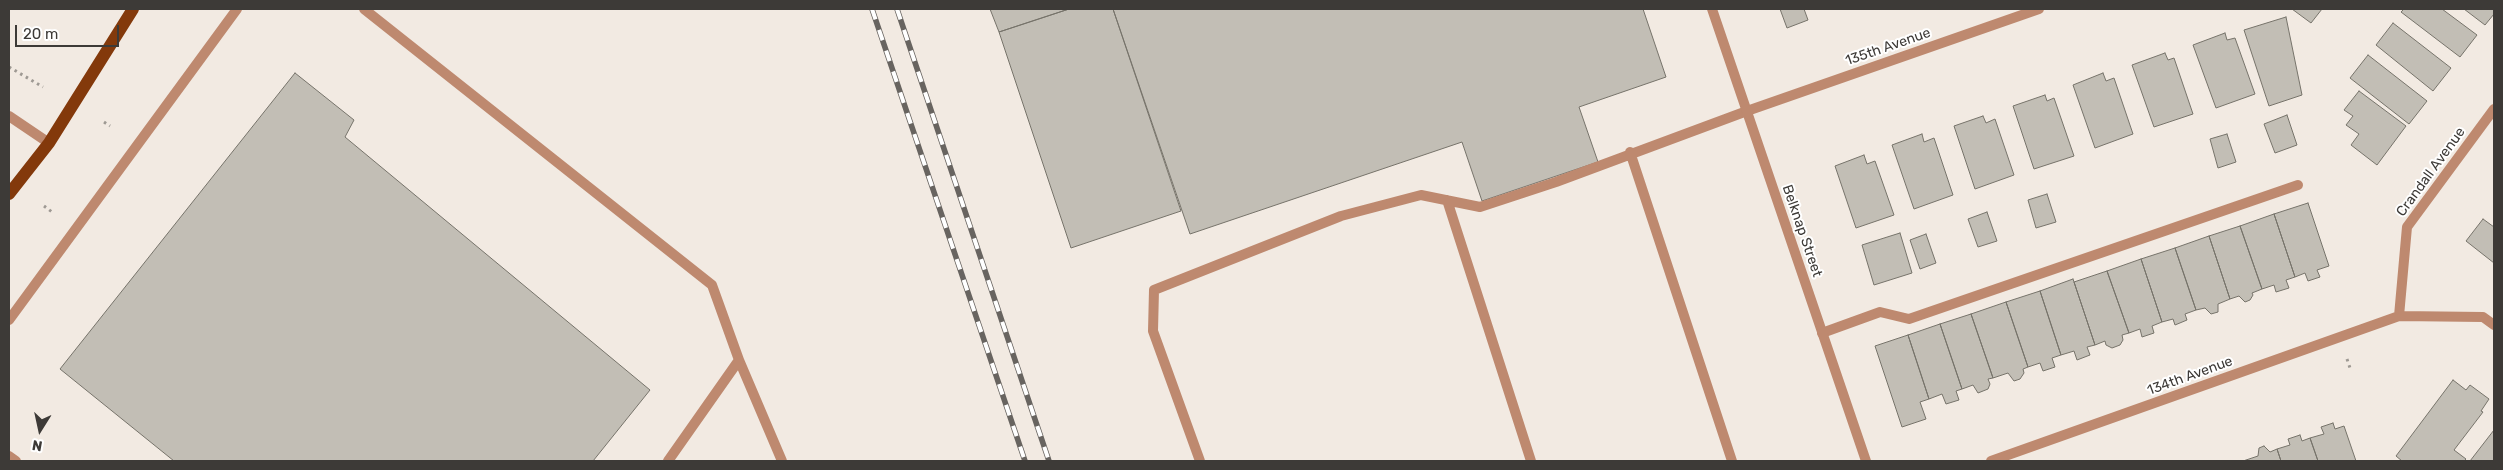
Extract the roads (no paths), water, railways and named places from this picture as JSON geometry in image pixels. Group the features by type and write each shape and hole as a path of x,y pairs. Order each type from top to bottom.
{"main road":[{"path":"9,194 48,143 133,9"}],"street":[{"path":"9,320 237,9"},
{"path":"364,9 712,285 739,360 782,461"},
{"name":"Belknap Street","path":"1712,9 1866,461"},
{"name":"135th Avenue","path":"1200,461 1153,331 1154,290 1341,216 1421,195 1480,207 1556,182 1630,152 2039,9"},
{"name":"Crandall Avenue","path":"2399,316 2406,227 2494,109"},
{"path":"9,116 48,143"},
{"path":"1630,152 1732,461"},
{"path":"1822,333 1880,312 1909,319 2298,185"},
{"path":"1446,200 1531,461"},
{"path":"2399,316 2483,317 2494,325"},
{"name":"134th Avenue","path":"1991,461 2399,316"},
{"path":"668,461 739,360"},
{"path":"9,456 16,461"}],"railway":[{"path":"872,9 1025,461"},
{"path":"897,9 1049,461"}]}
